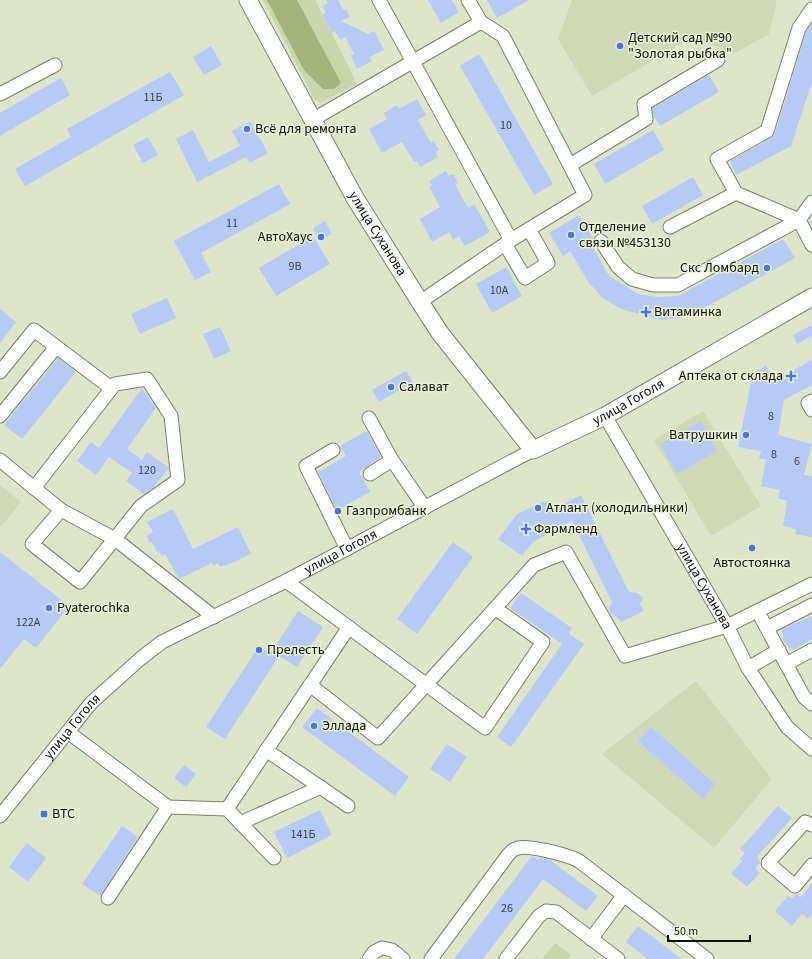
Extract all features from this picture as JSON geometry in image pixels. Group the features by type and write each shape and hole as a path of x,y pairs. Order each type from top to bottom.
{"main road":[{"name":"улица Суханова","path":"248,0 355,198 420,302 440,333 533,450"},
{"name":"улица Гоголя","path":"533,450 605,416 812,297"}],"street":[{"path":"380,0 508,242 525,278 548,263 529,229"},
{"path":"420,302 508,242 585,195 503,36 481,22 468,0"},
{"path":"812,9 798,28 767,131 717,159 736,193 799,220 812,245"},
{"path":"312,120 481,22"},
{"path":"570,165 646,119 644,104 718,60"},
{"path":"0,94 55,65"},
{"path":"670,227 736,193"},
{"path":"601,241 618,267 632,279 653,285 678,284 799,220 812,202"},
{"path":"0,372 34,330 111,388"},
{"path":"0,416 56,347"},
{"path":"34,488 115,384 147,379 171,416 178,480 141,506 80,582 32,544 61,510"},
{"path":"812,401 808,403 812,410"},
{"name":"улица Суханова","path":"605,416 727,626 748,668 787,727 812,749"},
{"path":"369,418 392,460 425,508"},
{"path":"332,450 306,466 347,549"},
{"name":"улица Гоголя","path":"0,816 91,703 140,659 162,642 286,581 533,450"},
{"path":"0,460 61,510 115,539 214,617"},
{"path":"370,474 392,460"},
{"path":"310,685 378,738 496,609 534,565 566,552 625,656 727,626 812,584"},
{"path":"286,581 485,728 543,642 496,609"},
{"path":"767,628 812,605"},
{"path":"758,612 804,697 812,704"},
{"path":"227,809 349,627"},
{"path":"748,668 779,650"},
{"path":"786,664 812,650"},
{"path":"68,732 168,807 227,809 274,858"},
{"path":"266,750 348,806"},
{"path":"240,823 321,787"},
{"path":"108,898 168,807"},
{"path":"812,825 805,822 768,863 795,886 812,865"},
{"path":"431,959 508,854 518,848 570,856 624,895 707,959"},
{"path":"591,939 624,895"},
{"path":"506,959 539,916 546,911 556,912 618,959"},
{"path":"369,959 378,949 386,948 403,959"}],"shaded area":[{"path":"263,0 315,0 357,84 320,103 315,100"},
{"name":"Детский сад №90 \"Золотая рыбка\"","path":"572,0 777,0 769,34 735,53 692,38 592,96 558,39"},
{"path":"703,411 761,506 711,536 654,440"},
{"path":"0,485 21,502 0,528"},
{"path":"696,681 772,779 714,848 602,754"},
{"path":"555,943 571,955 568,959 542,959"}],"green space":[{"path":"267,0 297,0 341,83 334,89 323,89 304,70"}],"building":[{"path":"326,0 338,0 343,10 346,9 350,17 341,21 368,34 374,31 384,50 369,57 372,61 357,69 351,56 354,54 345,37 340,40 335,31 332,33 322,14 326,13 322,6 328,3"},
{"path":"428,0 452,0 459,12 441,23"},
{"path":"487,0 529,0 497,18"},
{"path":"812,23 812,82 791,146 736,175 730,161 771,138 775,133 806,32"},
{"path":"211,46 222,65 204,75 193,57"},
{"path":"479,54 553,184 534,195 460,66"},
{"path":"170,72 184,95 25,186 15,169 71,137 67,129"},
{"path":"709,75 719,92 660,126 653,114 653,108"},
{"path":"61,78 70,95 0,136 0,113"},
{"path":"417,99 426,115 418,120 431,143 434,141 439,150 436,152 438,157 420,167 417,161 414,162 402,142 382,153 369,129 387,119 384,113 397,105 399,109"},
{"path":"250,121 268,153 250,163 246,157 197,182 176,139 193,130 209,162 240,146 232,131"},
{"path":"653,130 664,150 605,184 594,164"},
{"path":"148,137 158,155 143,163 133,145"},
{"path":"446,171 449,176 453,174 458,183 455,184 468,208 474,204 490,232 465,246 459,236 453,240 449,232 432,242 420,219 440,207 429,187 432,186 429,181"},
{"path":"693,177 703,195 652,224 642,206"},
{"path":"279,184 290,204 201,253 211,272 195,280 174,241"},
{"path":"579,215 593,238 589,240 609,276 638,294 657,297 678,296 783,239 795,258 695,313 680,318 661,320 622,309 604,299 589,283 570,251 563,256 549,233"},
{"path":"325,221 332,234 320,240 313,228"},
{"path":"313,236 330,264 276,296 259,268"},
{"path":"506,267 522,296 492,313 476,284"},
{"path":"167,298 176,318 140,334 131,314"},
{"path":"0,309 16,322 0,343"},
{"path":"812,325 812,336 797,344 793,335"},
{"path":"220,327 231,351 214,359 203,334"},
{"path":"58,358 76,372 22,439 4,425"},
{"path":"812,360 812,385 784,400 778,435 812,444 804,475 812,476 812,537 795,534 796,529 783,526 787,501 778,498 780,490 761,486 766,460 759,458 761,451 738,447 753,373 766,366 774,381"},
{"path":"406,371 413,382 379,402 372,390"},
{"path":"142,388 156,408 127,449 142,460 147,452 169,468 155,486 144,494 126,481 132,473 109,457 96,475 77,461 91,442 99,448"},
{"path":"701,421 717,451 677,474 660,444"},
{"path":"367,431 381,457 359,472 370,492 337,510 318,472 346,456 340,446"},
{"path":"581,495 629,592 637,593 643,598 640,604 644,611 621,622 617,617 610,613 609,608 612,602 572,521 533,542 522,556 498,539 517,514 545,501 552,510"},
{"path":"173,509 193,549 238,527 251,554 225,566 220,567 218,563 213,566 212,563 179,579 165,554 162,556 159,551 157,552 152,542 150,543 146,536 153,532 147,522"},
{"path":"453,542 473,557 417,634 397,619"},
{"path":"0,552 69,606 36,648 24,639 0,669"},
{"path":"521,593 572,628 569,634 584,644 511,747 497,737 562,644 510,608"},
{"path":"298,611 323,627 297,667 279,656 225,739 206,727 259,646 270,654"},
{"path":"812,616 812,639 794,650 789,648 782,639 784,637 782,629"},
{"path":"317,708 409,777 395,796 302,727"},
{"path":"651,727 715,784 703,799 638,741"},
{"path":"447,744 467,757 450,782 430,769"},
{"path":"184,765 196,774 186,787 174,778"},
{"path":"778,806 792,818 757,857 760,863 755,868 760,873 747,887 731,874 742,861 740,859 745,853 740,849"},
{"path":"320,810 332,835 287,858 274,832"},
{"path":"122,826 138,837 100,896 82,884"},
{"path":"27,843 46,858 28,882 9,867"},
{"path":"532,856 538,860 540,858 550,860 598,896 586,911 543,879 483,959 454,959"},
{"path":"812,883 812,915 808,919 802,914 792,926 775,911 788,896 792,899 796,894 801,897"},
{"path":"638,926 681,959 648,959 626,942"}],"place":[{"name":"Детский сад №90 \"Золотая рыбка\"","path":"620,46"},
{"name":"Всё для ремонта","path":"247,129"},
{"name":"Отделение связи №453130","path":"571,235"},
{"name":"АвтоХаус","path":"321,237"},
{"name":"Скс Ломбард","path":"767,268"},
{"name":"Витаминка","path":"646,312"},
{"name":"Аптека от склада","path":"791,376"},
{"name":"Салават","path":"391,387"},
{"name":"Ватрушкин","path":"746,435"},
{"name":"Атлант (холодильники)","path":"538,508"},
{"name":"Газпромбанк","path":"338,511"},
{"name":"Фармленд","path":"526,529"},
{"name":"Автостоянка","path":"752,548"},
{"name":"Pyaterochka","path":"49,608"},
{"name":"Прелесть","path":"259,650"},
{"name":"Эллада","path":"314,726"},
{"name":"ВТС","path":"44,814"}]}
